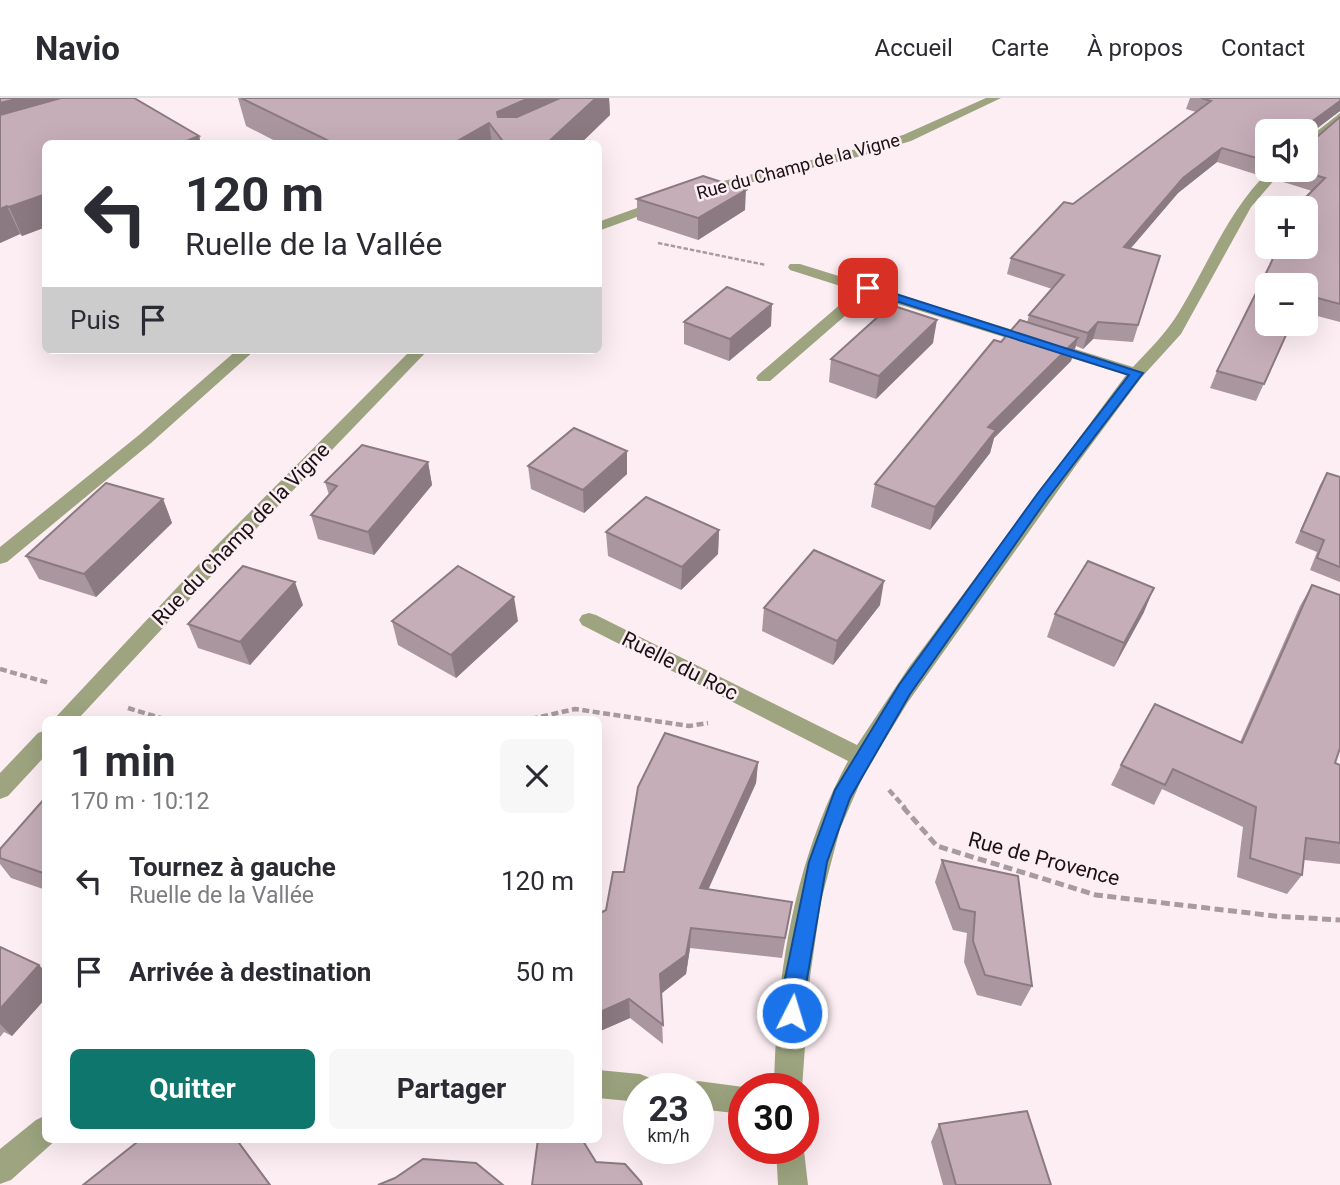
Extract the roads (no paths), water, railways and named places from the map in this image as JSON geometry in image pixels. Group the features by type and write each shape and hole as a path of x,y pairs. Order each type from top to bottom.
{"street":[{"name":"Rue du Champ de la Vigne","path":"602,226 685,196 888,144 937,126 995,98"},
{"path":"1318,136 1340,117"},
{"path":"789,1073 794,988 818,862 841,796 905,690 1042,496 1137,373 1174,333 1202,288 1236,219 1263,182"},
{"path":"795,267 1137,373"},
{"path":"764,378 868,288"},
{"path":"0,557 145,439 242,354"},
{"name":"Rue du Champ de la Vigne","path":"68,716 221,553 416,354"},
{"name":"Ruelle du Roc","path":"589,620 863,758"},
{"path":"0,789 42,743"},
{"path":"602,1084 623,1086"},
{"path":"0,1169 42,1133"},
{"path":"792,1164 793,1185"}]}
